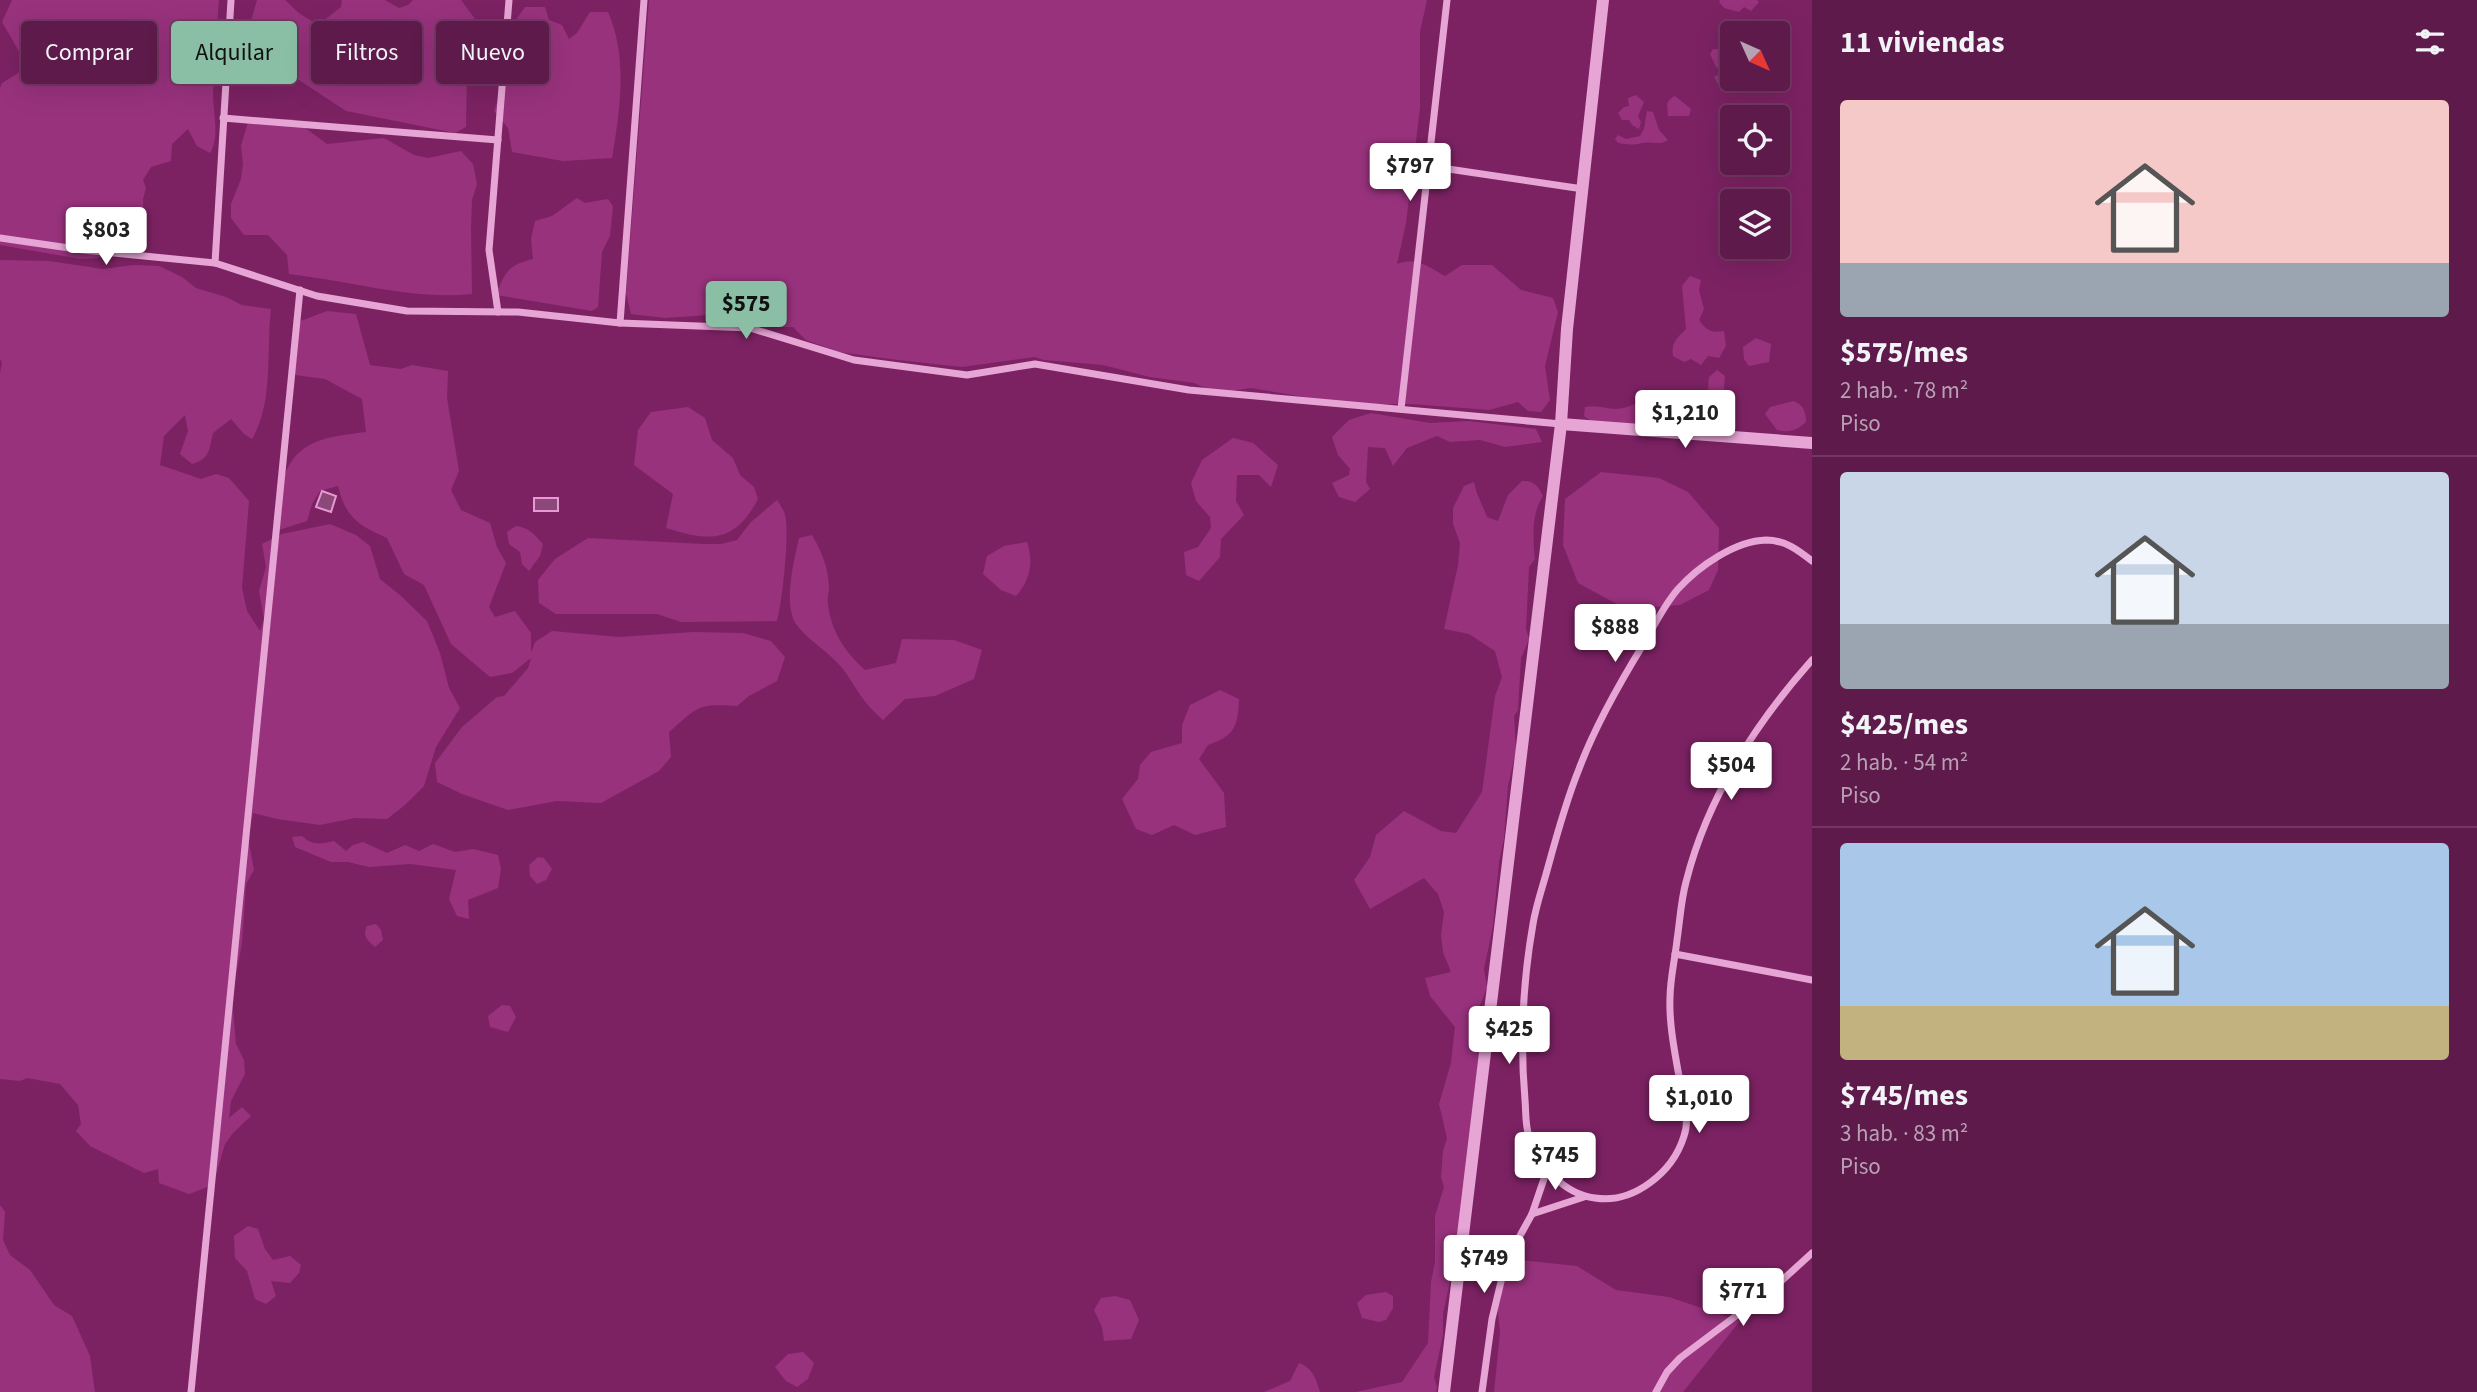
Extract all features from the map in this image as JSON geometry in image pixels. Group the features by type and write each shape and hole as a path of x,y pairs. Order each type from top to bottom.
{"street":[{"path":"215,263 230,0"},
{"path":"498,312 489,250 509,0"},
{"path":"620,323 644,0"},
{"path":"1401,410 1447,0"},
{"path":"1444,1392 1561,424 1567,329 1603,0"},
{"path":"223,118 498,140"},
{"path":"1428,166 1583,189"},
{"path":"0,239 215,263 317,296 407,311 518,312 620,323 750,328 854,360 967,375 1034,363 1189,390 1561,424 1812,443"},
{"path":"191,1392 300,290"},
{"path":"1812,561 1791,545 1770,540 1751,542 1710,561 1690,577 1676,591 1629,668 1579,766 1559,825 1533,923 1523,1020 1523,1083 1527,1132 1547,1170 1565,1186 1586,1196 1598,1199 1620,1198 1643,1187 1663,1172 1675,1157 1685,1135 1687,1119 1677,1067 1670,997 1685,885 1695,852 1736,760 1756,730 1812,660"},
{"path":"1675,954 1812,980"},
{"path":"1482,1392 1492,1319 1506,1261 1532,1214 1547,1170"},
{"path":"1532,1214 1586,1196"},
{"path":"1656,1392 1667,1372 1680,1359 1777,1285 1812,1253"}],"shaded area":[{"path":"12,0 219,0 217,21 171,21 171,84 213,84 213,147 210,153 197,146 188,129 172,144 171,161 151,167 143,180 146,188 143,199 144,222 129,229 123,248 98,258 80,259 0,245 0,88 2,83 21,71 21,84 157,84 157,21 21,21 21,55 2,22"},
{"path":"257,0 285,0 312,21 311,84 422,84 422,21 323,21 341,7 342,0 385,0 399,8 413,0 461,0 476,21 436,21 436,84 467,84 466,127 455,133 346,111 297,79 297,21 251,21"},
{"path":"649,0 1427,0 1420,32 1420,108 1406,223 1397,264 1416,262 1445,276 1462,265 1492,265 1521,290 1553,298 1558,312 1545,366 1550,400 1541,412 1528,411 1518,402 1489,410 1411,404 1346,404 1251,388 1217,393 1194,383 1150,377 1103,365 1034,357 962,367 839,352 806,340 793,327 730,322 710,315 665,318 631,314 626,293"},
{"path":"1720,0 1759,2 1751,11 1744,7 1739,12 1724,8"},
{"path":"525,7 545,7 549,20 562,25 569,39 577,33 590,12 608,12 618,47 621,84 612,158 563,161 512,152 508,128 494,111 503,84 549,84 549,21 515,21"},
{"path":"1713,49 1720,49 1720,69 1716,67 1710,54"},
{"path":"1720,74 1720,83 1718,84 1714,77"},
{"path":"1636,95 1644,102 1638,116 1641,122 1639,129 1629,120 1622,120 1618,113 1629,106 1628,98"},
{"path":"1675,96 1691,109 1689,116 1668,116 1668,102"},
{"path":"1647,111 1653,112 1659,130 1668,140 1659,143 1618,143 1615,139 1618,135 1626,139 1640,136"},
{"path":"293,119 327,144 384,138 414,155 428,158 461,151 473,164 477,184 472,200 472,294 403,292 289,274 287,255 268,235 244,235 231,218 231,204 241,179 241,146 248,122"},
{"path":"577,198 585,203 608,199 613,206 610,236 602,252 598,307 592,311 496,295 509,270 533,259 531,239 535,221 552,216"},
{"path":"0,260 49,261 103,269 134,265 159,266 182,277 196,288 242,305 271,309 264,409 252,439 231,419 213,433 205,456 192,464 180,454 188,431 185,415 164,436 160,465 201,479 216,474 229,478 249,501 242,588 247,611 260,631 264,619 259,591 266,567 262,544 282,534 330,524 356,535 370,546 380,579 427,621 440,653 449,688 460,708 436,747 424,786 387,819 355,818 320,825 253,813 248,838 254,870 246,884 242,943 232,997 236,1044 244,1060 245,1074 231,1101 229,1118 242,1107 251,1116 225,1144 213,1185 189,1194 159,1183 158,1169 144,1173 90,1146 76,1131 81,1124 78,1105 60,1084 27,1078 20,1081 0,1079"},
{"path":"1690,276 1701,280 1699,290 1704,309 1699,320 1710,330 1724,331 1726,346 1719,358 1708,356 1701,365 1691,359 1684,362 1673,356 1675,341 1686,329 1682,286"},
{"path":"327,311 356,314 370,365 401,369 412,365 448,371 447,398 459,471 451,490 461,510 490,523 497,547 506,563 489,607 495,617 515,611 531,633 531,653 535,642 552,631 619,637 693,632 743,633 771,641 785,657 777,681 749,696 737,706 706,706 693,712 669,732 671,757 659,771 601,803 557,801 508,810 437,782 435,763 462,727 497,697 504,696 528,668 531,658 512,673 490,677 451,644 424,585 404,574 387,538 361,524 349,513 338,486 320,491 312,504 307,521 279,530 276,507 291,462 309,445 321,440 366,432 362,399 325,379 295,375 294,352 298,322"},
{"path":"1756,338 1771,344 1769,362 1749,366 1744,359 1743,347"},
{"path":"1717,370 1725,376 1727,404 1717,409 1703,398 1708,389 1709,377"},
{"path":"1666,399 1681,400 1673,407 1666,425 1658,429 1591,421 1584,416 1585,407 1616,409 1639,402 1648,415 1660,408"},
{"path":"1794,401 1803,409 1806,422 1793,430 1777,430 1765,414 1770,407"},
{"path":"688,407 705,418 712,440 733,458 740,475 754,487 758,499 740,524 720,535 696,536 666,528 673,494 634,465 638,430 651,412"},
{"path":"1371,413 1430,423 1468,421 1536,429 1542,442 1505,447 1480,440 1450,442 1437,436 1407,448 1393,466 1385,448 1368,447 1366,482 1370,489 1355,502 1339,497 1332,483 1349,475 1350,469 1338,455 1332,437 1349,420"},
{"path":"1233,438 1253,443 1278,465 1271,487 1259,475 1237,475 1236,501 1244,515 1221,539 1220,557 1199,581 1186,575 1184,552 1198,547 1211,528 1210,517 1196,501 1191,483 1202,460"},
{"path":"1601,472 1659,478 1688,492 1719,528 1718,570 1709,590 1680,605 1626,609 1578,583 1563,545 1565,499"},
{"path":"1522,481 1535,484 1543,496 1535,518 1535,559 1529,567 1526,629 1529,639 1521,658 1518,710 1514,716 1516,750 1508,786 1493,926 1484,969 1487,987 1479,1008 1484,1029 1456,1253 1443,1314 1443,1335 1434,1377 1437,1387 1436,1392 1356,1392 1402,1382 1428,1343 1431,1282 1435,1262 1435,1216 1444,1187 1441,1177 1447,1138 1439,1104 1451,1063 1455,1027 1430,996 1425,978 1451,972 1443,952 1441,935 1444,912 1438,894 1424,878 1370,909 1354,880 1370,857 1376,835 1404,811 1441,831 1456,833 1482,792 1495,696 1502,677 1495,651 1469,634 1444,629 1460,543 1453,524 1453,508 1464,486 1474,482 1487,517 1498,521 1508,495"},
{"path":"322,491 336,496 331,512 316,507"},
{"path":"534,498 558,498 558,511 534,511"},
{"path":"777,500 785,515 787,536 777,621 681,622 657,614 556,614 539,603 538,580 555,559 588,538 721,544 737,540 751,522"},
{"path":"516,526 528,530 543,544 540,556 529,571 522,564 520,552 509,544 507,532"},
{"path":"812,535 826,566 832,623 845,648 865,670 896,663 902,639 954,640 982,650 974,679 935,696 905,699 883,720 876,714 838,663 801,630 792,616 791,582 799,538"},
{"path":"1027,542 1029,571 1025,584 1016,596 1001,590 983,574 987,556 1004,546"},
{"path":"1220,690 1239,699 1236,723 1224,738 1208,745 1199,759 1224,793 1226,827 1195,835 1174,825 1152,835 1136,829 1122,799 1138,779 1140,765 1151,752 1182,743 1182,725 1190,705"},
{"path":"302,836 317,843 334,841 346,851 363,842 387,853 405,845 419,851 433,844 455,852 473,849 498,855 501,869 498,888 468,900 469,919 457,916 449,899 456,870 410,864 369,867 348,862 331,862 295,847 292,837"},
{"path":"538,857 544,858 552,869 546,880 537,884 530,876 529,865"},
{"path":"376,924 381,930 383,940 375,947 365,933 367,926"},
{"path":"502,1005 510,1006 516,1017 508,1032 490,1027 488,1016"},
{"path":"0,1205 5,1212 3,1240 10,1255 30,1270 54,1305 72,1316 90,1356 95,1392 0,1392"},
{"path":"248,1226 258,1229 265,1249 273,1260 290,1256 301,1265 299,1273 290,1283 271,1281 276,1296 266,1304 255,1299 247,1271 235,1258 234,1236"},
{"path":"1518,1260 1577,1266 1616,1290 1669,1297 1740,1321 1683,1392 1494,1392 1500,1333 1497,1301 1502,1270"},
{"path":"1386,1292 1393,1296 1393,1308 1386,1320 1379,1322 1362,1318 1357,1303 1366,1295"},
{"path":"1115,1296 1130,1300 1139,1320 1131,1339 1104,1341 1102,1327 1094,1310 1101,1298"},
{"path":"803,1352 814,1363 808,1379 797,1387 786,1381 775,1367 788,1354"},
{"path":"1299,1363 1311,1371 1320,1392 1264,1392 1290,1381"}]}
